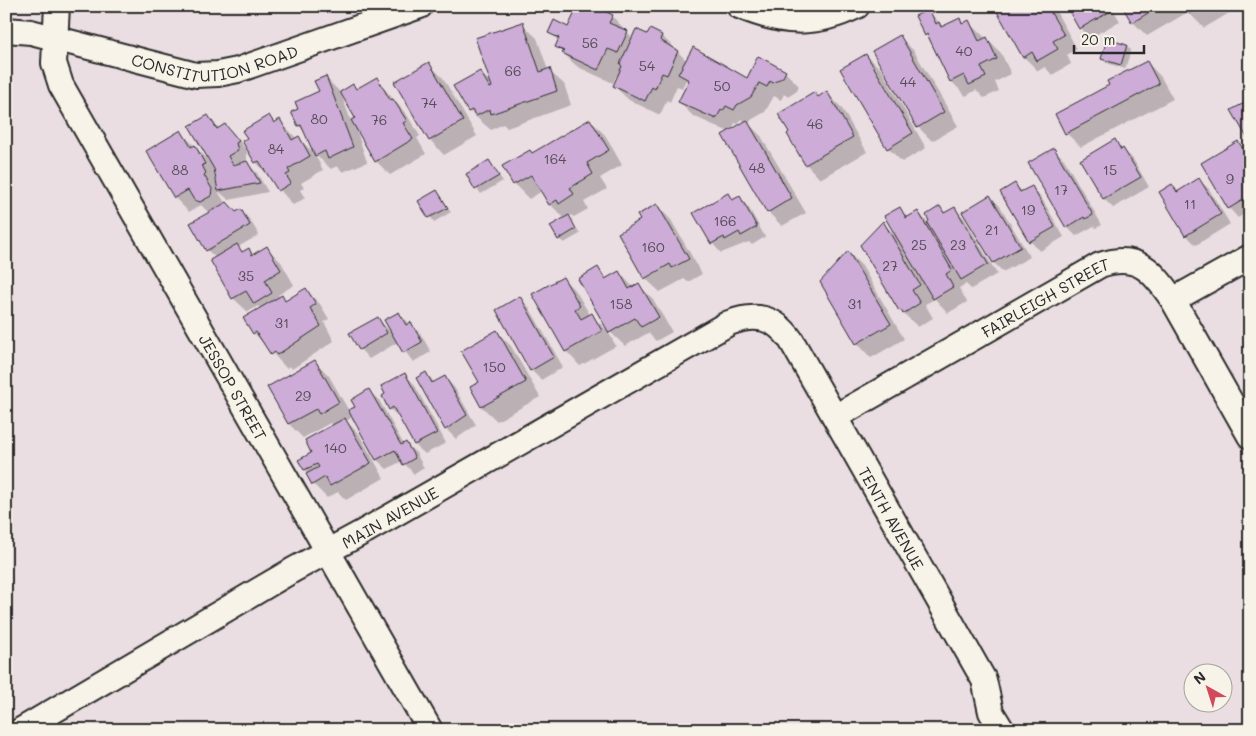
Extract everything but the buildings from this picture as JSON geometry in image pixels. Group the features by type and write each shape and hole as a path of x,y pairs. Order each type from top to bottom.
{"street":[{"name":"JESSOP STREET","path":"57,6 55,68 61,85 430,730"},
{"name":"CONSTITUTION ROAD","path":"6,30 32,32 170,70 196,75 218,74 238,70 420,6"},
{"path":"739,6 770,18 784,21 804,21 839,15 857,6"},
{"path":"1172,300 1250,258"},
{"name":"FAIRLEIGH STREET","path":"835,417 1072,280 1111,261 1133,262 1144,266 1160,280 1250,436"},
{"name":"MAIN AVENUE","path":"21,730 293,570 328,552 729,323 740,319 765,317"},
{"name":"TENTH AVENUE","path":"765,317 783,329 984,680 996,728"}]}
